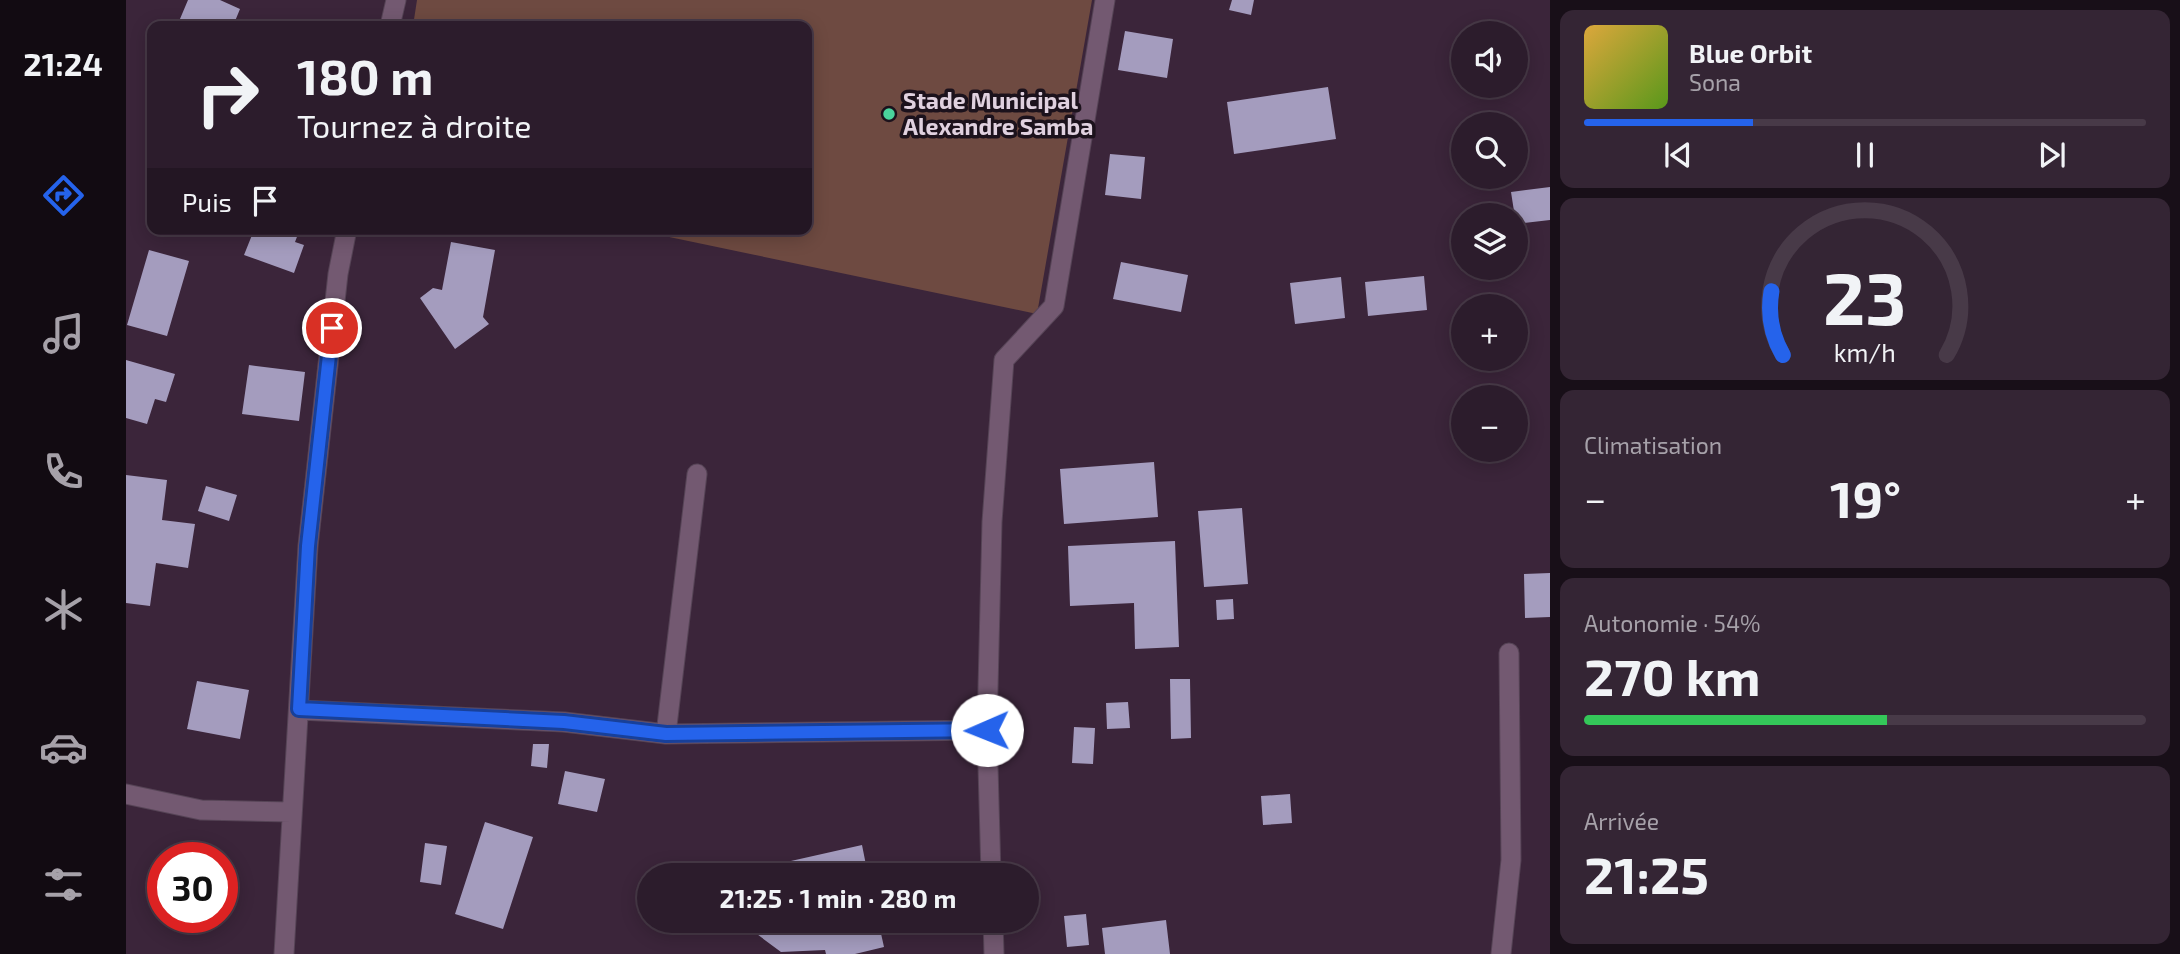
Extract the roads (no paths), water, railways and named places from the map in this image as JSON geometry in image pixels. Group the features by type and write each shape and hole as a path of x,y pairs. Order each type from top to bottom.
{"street":[{"path":"391,21 396,0"},
{"path":"991,863 987,730 992,522 1004,360 1054,306 1105,0"},
{"path":"284,954 308,546 338,274 346,235"},
{"path":"666,734 697,474"},
{"path":"1501,954 1511,860 1509,653"},
{"path":"299,709 564,722 666,734 987,730"},
{"path":"126,794 201,810 291,812"},
{"path":"993,933 994,954"}],"place":[{"name":"Stade Municipal Alexandre Samba","path":"889,114"}]}
